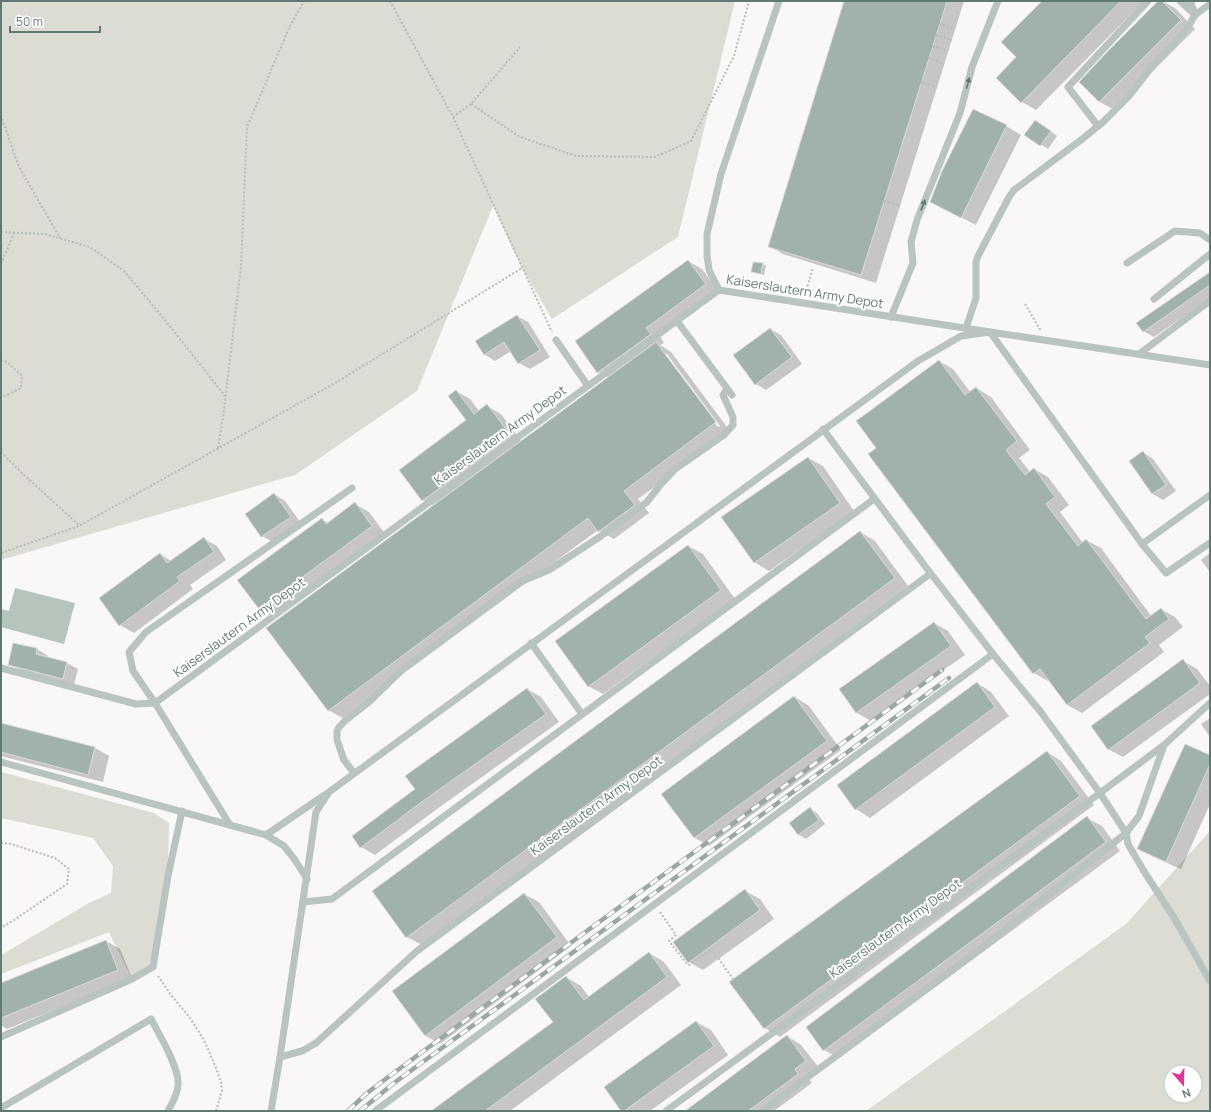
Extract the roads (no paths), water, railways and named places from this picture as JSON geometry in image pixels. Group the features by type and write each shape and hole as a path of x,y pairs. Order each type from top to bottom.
{"lane":[{"path":"719,290 709,270 707,234 721,174 779,1"},
{"name":"Kaiserslautern Army Depot","path":"891,317 913,263 911,242 918,220 960,113 972,68 998,1"},
{"path":"1098,126 1068,87 1148,1"},
{"path":"1180,1 1195,16"},
{"path":"1190,1 1195,16"},
{"path":"966,328 976,298 976,262 1009,197 1022,185 1098,126 1129,96 1150,68 1188,27 1195,16 1210,4"},
{"path":"1127,263 1175,231 1200,233 1210,240"},
{"path":"1154,299 1210,254"},
{"name":"Kaiserslautern Army Depot","path":"155,703 719,290 1210,365"},
{"path":"1139,354 1210,301"},
{"path":"677,321 732,395"},
{"path":"990,332 1142,544 1166,574 1210,543"},
{"name":"Kaiserslautern Army Depot","path":"271,1111 316,812 329,792 823,429 918,361 961,336 990,332"},
{"path":"556,340 588,386"},
{"path":"354,773 344,760 337,740 337,731 339,727 369,702 402,670 520,582 549,570 601,536 647,502 660,484 674,470 724,434 733,425 733,417 723,395 727,389"},
{"path":"823,429 930,574 1040,711 1100,793 1126,833 1128,844 1173,916 1210,981"},
{"path":"230,825 155,703 133,671 129,652 146,632 352,488"},
{"path":"1142,544 1210,495"},
{"path":"303,902 332,899 874,498"},
{"name":"Kaiserslautern Army Depot","path":"280,1057 302,1051 316,1043 417,951 930,574"},
{"path":"531,643 582,714"},
{"path":"375,1111 993,654"},
{"path":"1,668 136,704 155,703"},
{"name":"Kaiserslautern Army Depot","path":"666,1111 1100,793 1164,745 1210,703"},
{"name":"Kaiserslautern Army Depot","path":"762,1111 974,954 1126,833 1139,816 1164,745"},
{"path":"1,762 266,835 284,846 307,878"},
{"path":"266,835 329,792"},
{"path":"1,1037 132,979 153,967 168,876 182,811"},
{"path":"1,1108 151,1019 177,1074 178,1085 175,1097 168,1111"}],"railway":[{"path":"348,1111 367,1093 395,1072 942,670"},
{"path":"360,1111 394,1083 949,678"}]}
